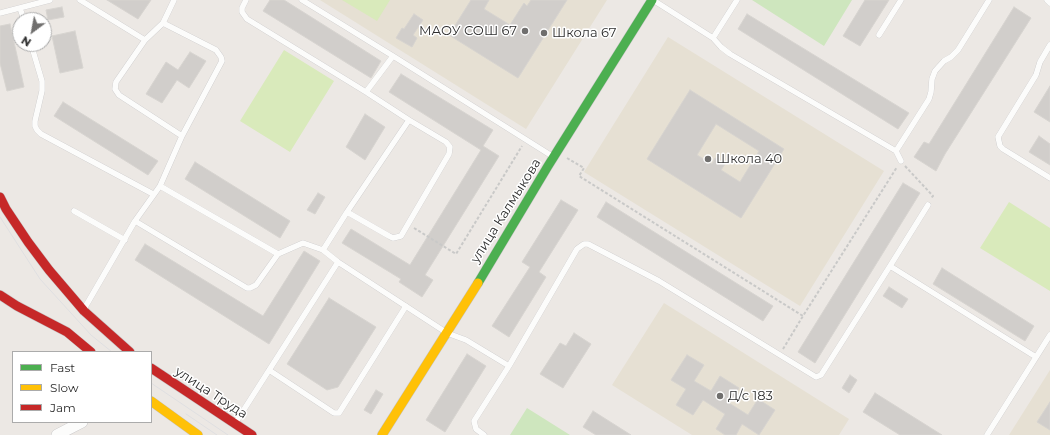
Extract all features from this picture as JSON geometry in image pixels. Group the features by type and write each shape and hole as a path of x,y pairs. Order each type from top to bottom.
{"main road":[{"name":"улица Калмыкова","path":"382,435 652,0"},
{"path":"0,198 48,270 84,311 129,351"},
{"path":"0,294 17,306 67,332 90,351"},
{"name":"улица Труда","path":"154,371 252,435"},
{"path":"152,402 198,435"}],"street":[{"path":"57,435 80,423"}],"lane":[{"path":"0,13 50,0"},
{"path":"80,0 145,40"},
{"path":"174,0 163,23 145,40 116,82 115,89 119,95 182,136"},
{"path":"246,0 242,8 244,16 247,19 448,144 450,150 401,236 393,238 347,212"},
{"path":"302,0 526,140 556,155"},
{"path":"652,0 713,38 730,54 896,151 900,161"},
{"path":"713,38 737,0"},
{"path":"879,36 901,0"},
{"path":"896,151 929,99 932,79 935,71 944,61 958,50 989,0"},
{"path":"1047,0 1050,3"},
{"path":"20,8 21,12"},
{"path":"84,311 136,221 153,194 160,186 182,136 221,66 221,57 216,50 163,23"},
{"path":"1050,45 1040,62 1036,75 998,137 1000,146 1003,149 1050,178"},
{"path":"33,52 42,81 42,91 35,121 37,130 41,134 153,194"},
{"path":"366,92 393,56"},
{"path":"324,250 347,212 409,120"},
{"path":"160,186 278,254"},
{"path":"484,435 476,429 474,421 509,366 577,249 584,244 592,246 659,281 814,376 820,376 928,205"},
{"path":"74,211 125,240"},
{"path":"136,221 247,288 256,285 278,254 303,243 324,250 338,262 447,332 466,340 509,366"},
{"path":"234,424 338,262"},
{"path":"890,266 1036,357"},
{"path":"269,370 334,413 339,413 406,306"},
{"path":"987,435 1050,335"}],"path":[{"path":"408,224 456,254 526,140"},
{"path":"556,155 584,168 579,176 803,316"},
{"path":"780,355 900,161 933,196 928,205"}],"shaded area":[{"path":"320,0 607,0 526,129"},
{"path":"668,37 884,171 800,306 584,172"},
{"path":"664,303 849,419 839,435 692,435 612,385"},
{"path":"1050,370 1050,435 1009,435"}],"green space":[{"path":"342,0 390,0 377,21"},
{"path":"752,0 852,0 824,46"},
{"path":"284,50 334,81 290,152 240,121"},
{"path":"1009,202 1050,228 1050,291 980,248"},
{"path":"527,408 570,435 510,435"}],"building":[{"path":"107,0 151,0 138,19"},
{"path":"270,0 284,0 381,61 371,78 263,11"},
{"path":"471,0 489,0 484,9 510,25 524,3 527,6 531,0 567,0 518,78 449,35"},
{"path":"865,0 889,0 860,46 843,36"},
{"path":"62,7 64,17 52,19 52,12 46,12 46,10"},
{"path":"1014,7 1031,18 945,154 936,171 914,157 924,142 929,144"},
{"path":"414,14 423,20 413,35 417,38 412,47 396,38"},
{"path":"747,14 909,113 898,129 738,29"},
{"path":"10,24 12,33 12,52 16,52 24,87 7,91 0,63 0,26"},
{"path":"75,31 83,68 60,73 52,36"},
{"path":"190,52 206,61 189,88 177,80 162,103 146,94 166,62 178,70"},
{"path":"401,74 493,130 483,146 499,156 425,275 433,280 422,297 399,282 401,279 342,243 351,229 410,265 481,150 389,92"},
{"path":"1050,86 1050,122 1034,112"},
{"path":"690,90 784,149 741,218 647,159","holes":["716,124 759,151 740,182 721,170 725,164 715,158 712,164 697,155"]},
{"path":"63,102 158,161 148,175 54,116"},
{"path":"365,114 385,127 365,160 346,147"},
{"path":"1039,136 1050,144 1050,165 1029,152"},
{"path":"195,162 290,221 280,238 185,179"},
{"path":"903,183 920,193 815,363 798,352"},
{"path":"318,193 325,197 315,214 307,210"},
{"path":"561,200 578,210 539,272 546,277 509,337 492,326 530,267 522,262"},
{"path":"606,202 773,306 763,321 597,217"},
{"path":"145,244 263,316 304,251 320,261 269,344 135,260"},
{"path":"942,268 1034,326 1025,341 933,284"},
{"path":"889,287 908,299 902,308 883,296"},
{"path":"329,298 376,327 338,387 327,390 287,364"},
{"path":"574,333 591,344 563,388 540,374 560,343 566,346"},
{"path":"467,354 486,366 445,432 426,420"},
{"path":"687,355 704,365 694,381 711,391 720,376 739,388 729,403 748,415 758,399 775,410 759,435 742,424 736,435 725,435 716,429 725,414 703,400 693,415 676,405 686,389 671,380"},
{"path":"850,375 857,380 849,393 842,388"},
{"path":"376,390 383,394 371,414 364,410"},
{"path":"875,393 942,435 900,435 863,412"},
{"path":"1050,402 1050,430 1037,422"},
{"path":"593,411 631,435 596,435 583,427"}],"tram line":[{"path":"0,217 40,279 91,335 111,351"},
{"path":"152,384 228,435"},
{"path":"186,414 217,435"}],"traffic: fast":[{"path":"478,283 548,166 652,0"}],"traffic: slow":[{"path":"382,435 478,283"},
{"path":"152,402 198,435"}],"traffic: jam":[{"path":"0,197 6,209 28,242 49,270 84,311 129,351"},
{"path":"0,295 17,306 67,332 90,351"},
{"path":"152,369 252,435"}],"place":[{"name":"МАОУ СОШ 67","path":"525,31"},
{"name":"Школа 67","path":"544,33"},
{"name":"Школа 40","path":"708,159"},
{"name":"Д/с 183","path":"720,396"}]}
